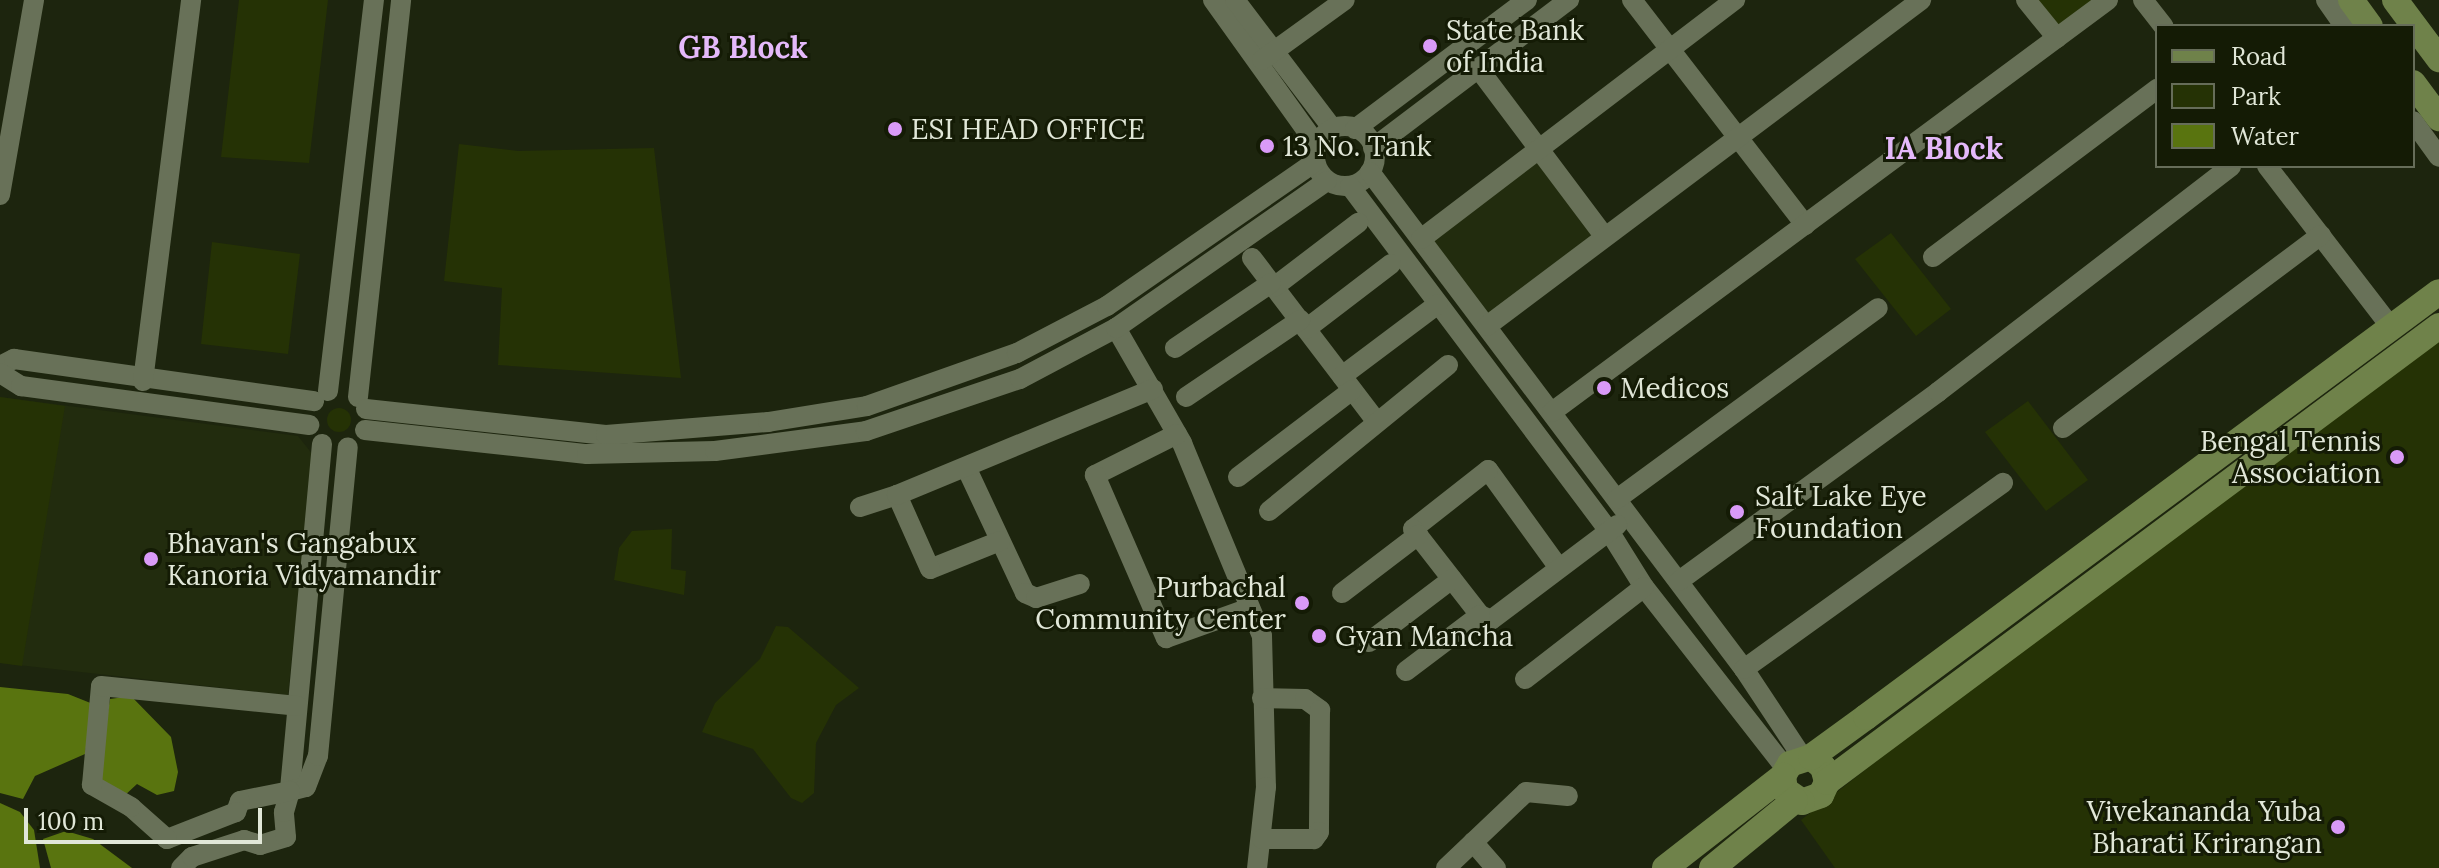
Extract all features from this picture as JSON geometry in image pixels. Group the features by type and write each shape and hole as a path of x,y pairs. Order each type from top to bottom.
{"main road":[{"path":"2351,0 2369,24"},
{"path":"2395,0 2413,24"},
{"path":"2415,27 2439,59"},
{"path":"2415,86 2439,118"},
{"path":"1665,868 1796,765 2026,599 2439,292"},
{"path":"1712,868 1795,800 1816,799 1827,782 2439,326"},
{"path":"2333,371 2349,393"},
{"path":"2026,599 2043,621"},
{"path":"1796,765 1823,767 1827,782"},
{"path":"1795,800 1785,790 1796,765"}],"street":[{"path":"0,195 34,0"},
{"path":"143,381 191,0"},
{"path":"309,425 321,396 338,326 374,0"},
{"path":"297,706 101,686 92,785 131,807 167,839 236,812 240,801 306,787 318,756 348,447 363,412 364,327 401,0"},
{"path":"1213,0 1333,129 1355,129 1521,4 1530,29"},
{"path":"1235,0 1316,153 1327,181"},
{"path":"1266,58 1345,0"},
{"path":"1569,0 1373,148 1370,172 1744,669 1796,765"},
{"path":"1632,0 1805,225"},
{"path":"1391,240 1416,232 1538,149 1735,0"},
{"path":"1487,326 1921,0"},
{"path":"2026,0 2057,38"},
{"path":"1552,412 2108,0"},
{"path":"2143,0 2161,24"},
{"path":"2326,0 2343,24"},
{"path":"1478,68 1605,237"},
{"path":"1933,257 2155,90"},
{"path":"363,97 389,99"},
{"path":"2415,124 2439,157"},
{"path":"651,443 867,406 1017,353 1147,280 1316,153 1333,129"},
{"path":"1355,129 1373,148"},
{"path":"1679,581 1938,392 2228,168"},
{"path":"2269,168 2391,327"},
{"path":"1350,186 1370,172"},
{"path":"0,366 14,359 143,381 321,396 346,390 363,412 651,443 825,440 866,431 996,389 1116,328 1327,181 1350,186 1609,531 1644,587 1796,765"},
{"path":"1175,348 1273,285 1358,223"},
{"path":"2063,428 2321,235"},
{"path":"1252,258 1376,421"},
{"path":"1186,397 1303,324 1391,264"},
{"path":"1238,477 1438,304"},
{"path":"1617,499 1878,308"},
{"path":"1076,322 1085,344"},
{"path":"338,326 364,327"},
{"path":"1116,328 1177,434 1262,636 1266,787 1257,868"},
{"path":"1489,374 1511,358"},
{"path":"1269,511 1448,365"},
{"path":"0,373 21,386 309,425 322,444 290,791 284,812 286,837 260,845 244,840 192,857 181,868"},
{"path":"860,507 897,495 1153,389"},
{"path":"1177,434 1095,475 1166,638 1250,608"},
{"path":"322,444 348,447"},
{"path":"966,467 1000,541 1030,596 1080,584"},
{"path":"1559,568 1488,470 1413,529 1480,615 1491,620 1631,517"},
{"path":"1744,669 2003,483"},
{"path":"897,495 930,569 1000,541"},
{"path":"1342,593 1418,535"},
{"path":"1369,642 1452,579"},
{"path":"1525,679 1644,587"},
{"path":"1406,671 1480,615"},
{"path":"1262,698 1305,699 1320,710 1319,832 1314,839 1262,839"},
{"path":"1446,868 1526,792 1568,796"},
{"path":"1473,842 1496,868"}],"shaded area":[{"path":"1539,157 1599,237 1491,320 1429,240"},
{"name":"Bhavan's Gangabux Kanoria Vidyamandir","path":"0,397 298,436 313,455 288,695 0,663"}],"green space":[{"path":"239,0 328,0 309,163 221,157"},
{"path":"2034,0 2098,0 2058,32"},
{"path":"459,144 518,151 654,148 681,378 498,365 502,288 444,281"},
{"path":"1891,233 1951,309 1916,336 1855,259"},
{"path":"212,242 300,254 288,354 201,344"},
{"path":"2439,334 2439,868 1835,868 1801,820 2057,620"},
{"path":"0,397 65,406 22,666 0,663"},
{"path":"2028,401 2088,480 2046,511 1985,432"},
{"path":"339,408 350,415 351,420 344,431 339,432 328,425 327,420 334,409"},
{"path":"672,529 671,569 686,571 684,595 614,580 619,548 632,531"},
{"path":"776,626 788,627 859,688 836,705 816,743 814,793 802,803 791,798 753,749 702,732 715,703 760,659"}],"water":[{"path":"0,687 68,694 93,704 85,754 35,776 23,799 0,793"},
{"path":"131,696 171,737 178,772 174,791 157,795 137,784 123,797 111,792 98,774 110,699"},
{"path":"0,803 20,812 34,830 40,868 0,868"},
{"path":"66,831 93,839 132,868 51,868 43,839"}],"place":[{"name":"State Bank of India","path":"1430,46"},
{"name":"ESI HEAD OFFICE","path":"895,129"},
{"name":"13 No. Tank","path":"1267,146"},
{"name":"Medicos","path":"1604,388"},
{"name":"Bengal Tennis Association","path":"2397,457"},
{"name":"Salt Lake Eye Foundation","path":"1737,512"},
{"name":"Bhavan's Gangabux Kanoria Vidyamandir","path":"151,559"},
{"name":"Purbachal Community Center","path":"1302,603"},
{"name":"Gyan Mancha","path":"1319,636"},
{"name":"Vivekananda Yuba Bharati Krirangan","path":"2338,827"}],"district":[{"name":"GB Block","path":"743,47"},
{"name":"IA Block","path":"1944,148"}]}
